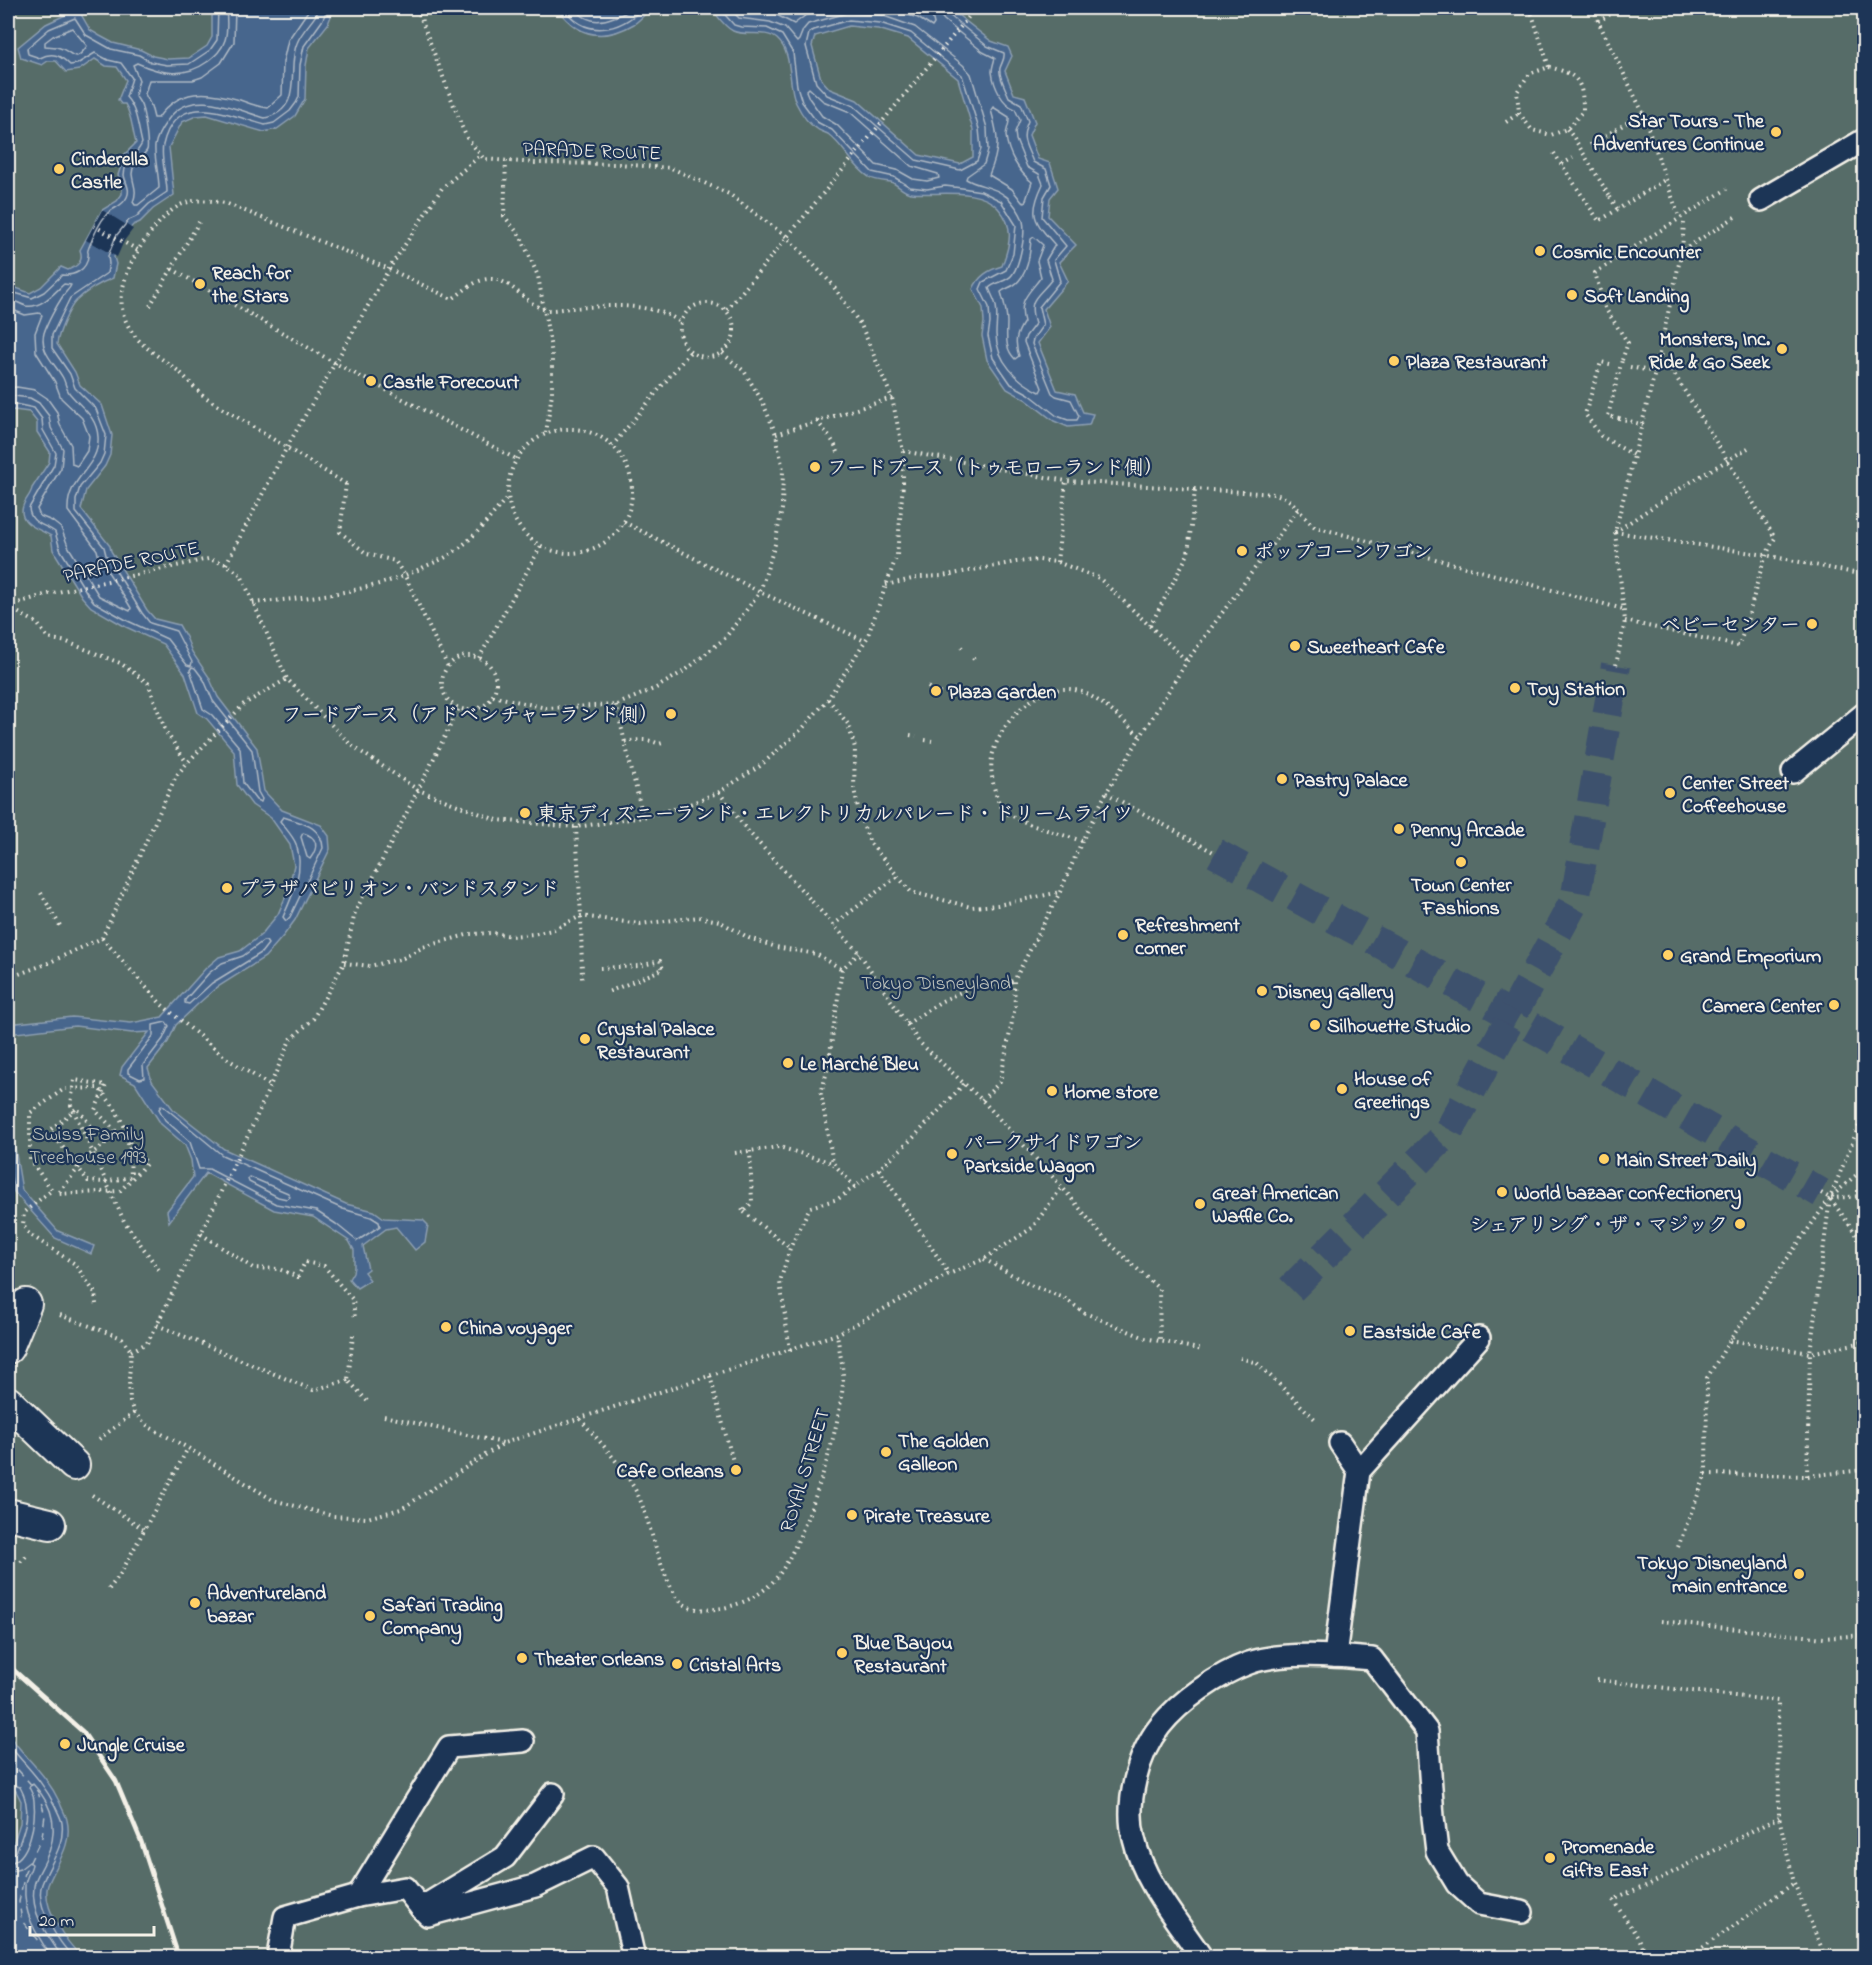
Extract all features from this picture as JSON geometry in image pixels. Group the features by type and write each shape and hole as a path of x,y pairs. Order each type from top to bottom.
{"street":[{"path":"8,1348 26,1304"},
{"path":"8,1402 74,1465"},
{"path":"8,1514 50,1524"}],"lane":[{"path":"1761,200 1864,140"},
{"path":"1793,772 1864,714"},
{"path":"1335,1656 1359,1471 1479,1338"},
{"path":"1340,1443 1359,1471"},
{"path":"1202,1958 1148,1877 1138,1855 1131,1819 1136,1775 1160,1727 1189,1699 1223,1674 1250,1662 1272,1657 1335,1656 1372,1659 1427,1731 1437,1851 1457,1884 1479,1905 1522,1912"},
{"path":"358,1896 449,1747 523,1741"},
{"path":"421,1908 505,1857 553,1794"},
{"path":"278,1956 285,1917 358,1896 405,1888 428,1915 535,1886 594,1857 618,1887 634,1958"}],"path":[{"path":"8,12 18,8"},
{"path":"226,564 287,447 389,269 442,188 481,155 467,138 462,127 417,8"},
{"path":"727,310 976,8"},
{"path":"1530,8 1549,67"},
{"path":"1594,8 1598,21 1643,112 1678,213"},
{"path":"1598,21 1622,8"},
{"path":"1549,67 1569,72 1583,89 1583,111 1567,129 1551,135 1532,130 1519,113 1517,92 1529,74 1549,67"},
{"path":"1590,145 1643,112"},
{"path":"1506,122 1519,113"},
{"path":"1567,129 1618,210"},
{"path":"1554,153 1599,222 1666,179"},
{"name":"PARADE ROUTE","path":"8,606 44,595 208,559 226,564 241,575 287,679 351,745 418,790 497,820 576,827 643,817 686,806 719,792 760,766 801,729 828,699 866,641 897,555 903,484 903,451 892,398 861,325 831,283 788,237 729,194 671,168 619,164 535,164 484,159 481,155"},
{"path":"1562,164 1573,158"},
{"path":"506,161 504,216 521,237 538,276 552,354 552,393 546,433"},
{"path":"1643,425 1608,416 1628,343 1605,308 1595,273 1727,189"},
{"path":"448,668 405,576 395,561 367,554 340,532 346,484 207,398 178,371 145,348 132,333 123,314 122,292 138,250 173,208 197,200 211,200 225,203 389,269 452,299 471,286 490,278 507,284 544,309 620,307 652,310 673,317 680,322"},
{"path":"1682,250 1761,200"},
{"path":"150,306 199,222"},
{"path":"1616,665 1625,621 1615,532 1655,372 1682,250 1684,223"},
{"path":"94,226 138,250"},
{"path":"172,269 335,363 516,459"},
{"path":"699,303 718,304 727,310 732,318 734,328 729,346 722,353 699,357 683,344 679,333 680,322 691,307 699,303"},
{"path":"612,446 690,352"},
{"path":"493,696 546,708 616,705 656,688 694,664 725,638 759,592 775,544 782,509 783,470 776,434 762,401 744,371 722,353"},
{"path":"1625,621 1738,646 1745,629 1765,555 1775,538 1673,372 1658,353"},
{"path":"1610,364 1601,362 1585,414 1601,436 1635,456"},
{"path":"1630,367 1655,372"},
{"path":"776,434 892,398"},
{"path":"817,421 834,439 838,452"},
{"path":"563,429 581,430 598,435 612,446 625,462 631,482 630,502 624,522 608,540 587,550 563,553 541,546 524,534 513,516 507,496 509,477 516,459 528,444 546,433 563,429"},
{"path":"1615,532 1748,448"},
{"path":"903,451 1066,481 1275,494 1288,498 1305,519 1315,527 1623,609"},
{"path":"1057,562 1066,481"},
{"path":"1150,626 1188,554 1195,490"},
{"path":"253,603 350,591 405,576 449,555 485,524 507,496"},
{"path":"982,1100 1000,1082 1015,1008 1014,981 1060,892 1106,793 1187,661 1298,509"},
{"path":"624,522 759,592 866,641"},
{"path":"1615,532 1765,555 1864,575"},
{"path":"479,658 541,546"},
{"path":"886,585 1016,562 1039,560 1057,562 1099,578 1187,661"},
{"path":"8,606 37,623 48,638 67,642 120,663 148,683 165,732 187,763"},
{"path":"472,656 489,664 496,685 488,703 471,710 459,708 451,703 445,695 443,686 443,676 448,668 455,660 472,656"},
{"path":"8,978 46,964 102,938 176,776 244,704 287,679"},
{"path":"1082,842 1031,825 1002,811 993,790 992,753 1008,720 1038,694 1068,689 1094,698 1140,736"},
{"path":"939,693 944,696"},
{"path":"828,699 848,724 855,748 854,789 860,817 870,843 911,892 971,907 998,905 1060,892"},
{"path":"616,705 643,817"},
{"path":"132,1351 147,1342 157,1325 271,1086 290,1040 313,1019 344,963 355,912 459,708"},
{"path":"625,742 640,740 658,744 666,742"},
{"path":"925,740 932,741"},
{"path":"719,792 746,829 859,953 919,1042 982,1100 1062,1187 1105,1239 1159,1288 1160,1341"},
{"path":"1106,793 1215,853"},
{"path":"576,827 582,916 582,979"},
{"path":"833,925 898,876"},
{"path":"41,893 62,929"},
{"path":"344,963 370,966 403,958 423,947 470,934 492,933 512,936 543,932 582,916 640,924 699,917 718,921 749,938 776,947 816,954 842,969"},
{"path":"102,938 161,1005 226,1058 271,1086"},
{"path":"833,1163 821,1094 828,1067 842,969 859,953"},
{"path":"600,968 639,966 660,961 663,969 608,992"},
{"path":"907,1024 963,990 1014,981"},
{"path":"96,1304 95,1293 75,1264 29,1234 23,1225 24,1212 52,1190 30,1160 30,1113 63,1089 75,1089 99,1088 104,1094 129,1135 129,1146 131,1177 113,1180 104,1182 88,1181 82,1173 75,1164 50,1130 68,1116 77,1108 105,1144 96,1150 87,1157 80,1166 72,1175 58,1194 110,1191 120,1191 147,1163 140,1155 132,1148 125,1140 95,1110 103,1094 106,1085 74,1080 73,1088 72,1097 71,1105 76,1116 81,1126 90,1147 95,1158 105,1179 110,1190 115,1200 124,1221 159,1270"},
{"path":"790,1350 780,1282 790,1248 810,1207 838,1198 879,1169 914,1137 964,1084"},
{"path":"1678,1547 1706,1474 1707,1378 1730,1340 1830,1198 1864,1113"},
{"path":"735,1153 779,1147 833,1163 855,1187"},
{"path":"750,1151 752,1202 743,1211 790,1248"},
{"path":"1807,1476 1810,1353 1830,1198 1864,1168"},
{"path":"879,1169 949,1275"},
{"path":"122,1338 132,1351 129,1379 130,1402 134,1413 149,1427 273,1500 333,1516 367,1518 401,1509 504,1443 837,1334 984,1259 1032,1228 1062,1187"},
{"path":"1821,1193 1830,1198 1864,1245"},
{"path":"1830,1198 1864,1196"},
{"path":"201,1234 253,1268 279,1269 298,1277 305,1262 324,1266 354,1300 356,1319"},
{"path":"984,1259 1030,1285 1064,1298 1085,1313 1145,1338 1203,1350"},
{"path":"157,1325 313,1390 348,1380"},
{"name":"ROYAL STREET","path":"580,1419 620,1464 638,1496 665,1573 673,1592 680,1601 692,1608 703,1610 738,1605 752,1600 766,1590 778,1576 794,1550 802,1530 822,1474 839,1407 843,1376 837,1334"},
{"path":"353,1335 348,1380 369,1403"},
{"path":"1730,1340 1810,1353 1864,1342"},
{"path":"1240,1358 1257,1363 1340,1443"},
{"path":"710,1376 735,1469"},
{"path":"384,1416 504,1443"},
{"path":"109,1589 121,1573 188,1448"},
{"path":"1706,1474 1807,1476 1864,1470"},
{"path":"86,1491 145,1530"},
{"path":"1661,1621 1824,1638 1864,1635"},
{"path":"1597,1680 1778,1701 1779,1817 1794,1884 1826,1958"},
{"path":"1647,1958 1641,1942 1613,1900 1650,1884 1779,1817"},
{"path":"1688,1958 1794,1884"}],"green space":[{"name":"Tokyo Disneyland","path":"8,8 1864,8 1864,1957 8,1958"}],"water":[{"path":"212,8 334,8 328,24 309,48 305,99 295,116 277,129 264,132 207,115 196,116 182,122 169,147 174,195 133,225 121,239 114,257 116,264 113,278 93,288 76,301 64,321 57,344 75,372 80,385 102,405 112,435 110,455 105,466 86,490 81,509 110,546 147,610 155,619 179,625 218,697 257,748 264,791 282,810 321,825 329,836 330,849 295,920 265,957 216,988 176,1025 168,1042 148,1068 152,1081 173,1109 224,1149 346,1204 374,1211 384,1218 423,1220 428,1225 425,1242 415,1250 396,1227 386,1229 363,1246 368,1269 364,1272 370,1280 357,1288 349,1279 354,1267 354,1250 349,1241 313,1217 274,1210 206,1173 169,1222 167,1211 193,1177 191,1160 185,1145 161,1124 135,1083 120,1075 122,1067 149,1032 132,1033 75,1026 8,1034 8,1024 72,1017 131,1023 162,1017 205,969 219,957 240,951 261,935 278,914 288,891 294,865 290,845 271,818 252,805 237,785 234,751 207,719 198,713 185,674 163,644 91,607 82,597 53,550 51,536 26,522 22,512 24,504 49,462 50,452 37,432 37,422 29,412 14,410 8,412 8,285 30,293 41,287 61,267 68,270 79,263 80,250 102,210 117,201 122,194 122,184 118,175 125,154 136,143 127,108 118,100 126,80 117,67 106,66 95,59 79,70 66,72 56,61 48,61 42,65 21,58 18,47 46,24 78,9 90,30 113,43 168,59 189,58 207,46 212,37"},
{"path":"557,8 651,8 634,24 623,30 591,34 573,25"},
{"path":"711,8 949,8 991,41 1008,47 1012,56 1005,71 1014,94 1025,97 1035,122 1029,135 1038,159 1050,163 1058,188 1050,198 1048,216 1076,245 1059,262 1068,281 1044,309 1050,327 1038,343 1057,390 1075,394 1083,412 1093,414 1089,425 1068,427 1054,421 1025,399 1007,389 987,360 982,336 983,308 973,289 984,274 1002,266 1005,258 1009,243 1009,229 998,208 990,201 968,194 911,193 891,182 877,180 863,173 834,139 813,126 802,113 793,95 786,53 777,39 767,34 733,31","holes":["849,26 878,29 908,38 958,79 973,130 973,157 960,164 919,155 857,100 830,89 821,79 812,46 815,36"]},
{"path":"8,1106 22,1190 58,1231 94,1246 91,1254 55,1238 14,1192 8,1160"},
{"path":"8,1734 48,1783 66,1818 68,1838 48,1885 48,1904 69,1943 82,1957 16,1957 8,1947 8,1859 20,1823 21,1801 16,1791 8,1788"}],"pier":[{"path":"102,210 133,229 124,241 117,257 86,240"}],"ferry route":[{"path":"8,1759 38,1792 45,1815 42,1837 25,1872 19,1902 22,1921 52,1958"}],"tunnel":[{"path":"1291,1289 1449,1131 1575,900 1616,665"},
{"path":"1215,853 1513,1016 1821,1193"}],"railway":[{"path":"8,1665 83,1732 116,1781 141,1841 179,1958"}],"place":[{"name":"Star Tours – The Adventures Continue","path":"1776,132"},
{"name":"Cinderella Castle","path":"59,169"},
{"name":"Cosmic Encounter","path":"1540,251"},
{"name":"Reach for the Stars","path":"200,284"},
{"name":"Soft Landing","path":"1572,295"},
{"name":"Monsters, Inc. Ride & Go Seek","path":"1782,349"},
{"name":"Plaza Restaurant","path":"1394,361"},
{"name":"Castle Forecourt","path":"371,381"},
{"name":"フードブース（トゥモローランド側）","path":"815,467"},
{"name":"ポップコーンワゴン","path":"1242,551"},
{"name":"ベビーセンター","path":"1812,624"},
{"name":"Sweetheart Cafe","path":"1295,646"},
{"name":"Toy Station","path":"1515,688"},
{"name":"Plaza Garden","path":"936,691"},
{"name":"フードブース（アドベンチャーランド側）","path":"671,714"},
{"name":"Pastry Palace","path":"1282,779"},
{"name":"Center Street Coffeehouse","path":"1670,793"},
{"name":"東京ディズニーランド・エレクトリカルパレード・ドリームライツ","path":"525,813"},
{"name":"Penny Arcade","path":"1399,829"},
{"name":"Town Center Fashions","path":"1461,862"},
{"name":"プラザパビリオン・バンドスタンド","path":"227,888"},
{"name":"Refreshment corner","path":"1123,935"},
{"name":"Grand Emporium","path":"1668,955"},
{"name":"Disney Gallery","path":"1262,991"},
{"name":"Camera Center","path":"1834,1005"},
{"name":"Silhouette Studio","path":"1315,1025"},
{"name":"Crystal Palace Restaurant","path":"585,1039"},
{"name":"Le Marché Bleu","path":"788,1063"},
{"name":"House of Greetings","path":"1342,1089"},
{"name":"Home store","path":"1052,1091"},
{"name":"パークサイドワゴン Parkside Wagon","path":"952,1154"},
{"name":"Main Street Daily","path":"1604,1159"},
{"name":"World bazaar confectionery","path":"1502,1192"},
{"name":"Great American Waffle Co.","path":"1200,1204"},
{"name":"シェアリング・ザ・マジック","path":"1740,1224"},
{"name":"China voyager","path":"446,1327"},
{"name":"Eastside Cafe","path":"1350,1331"},
{"name":"The Golden Galleon","path":"886,1452"},
{"name":"Cafe Orleans","path":"736,1470"},
{"name":"Pirate Treasure","path":"852,1515"},
{"name":"Tokyo Disneyland main entrance","path":"1799,1574"},
{"name":"Adventureland bazar","path":"195,1603"},
{"name":"Safari Trading Company","path":"370,1616"},
{"name":"Blue Bayou Restaurant","path":"842,1653"},
{"name":"Theater Orleans","path":"522,1658"},
{"name":"Cristal Arts","path":"677,1664"},
{"name":"Jungle Cruise","path":"65,1744"},
{"name":"Promenade Gifts East","path":"1550,1858"}],"park label":[{"name":"Swiss Family Treehouse 1993","path":"88,1144"}]}
